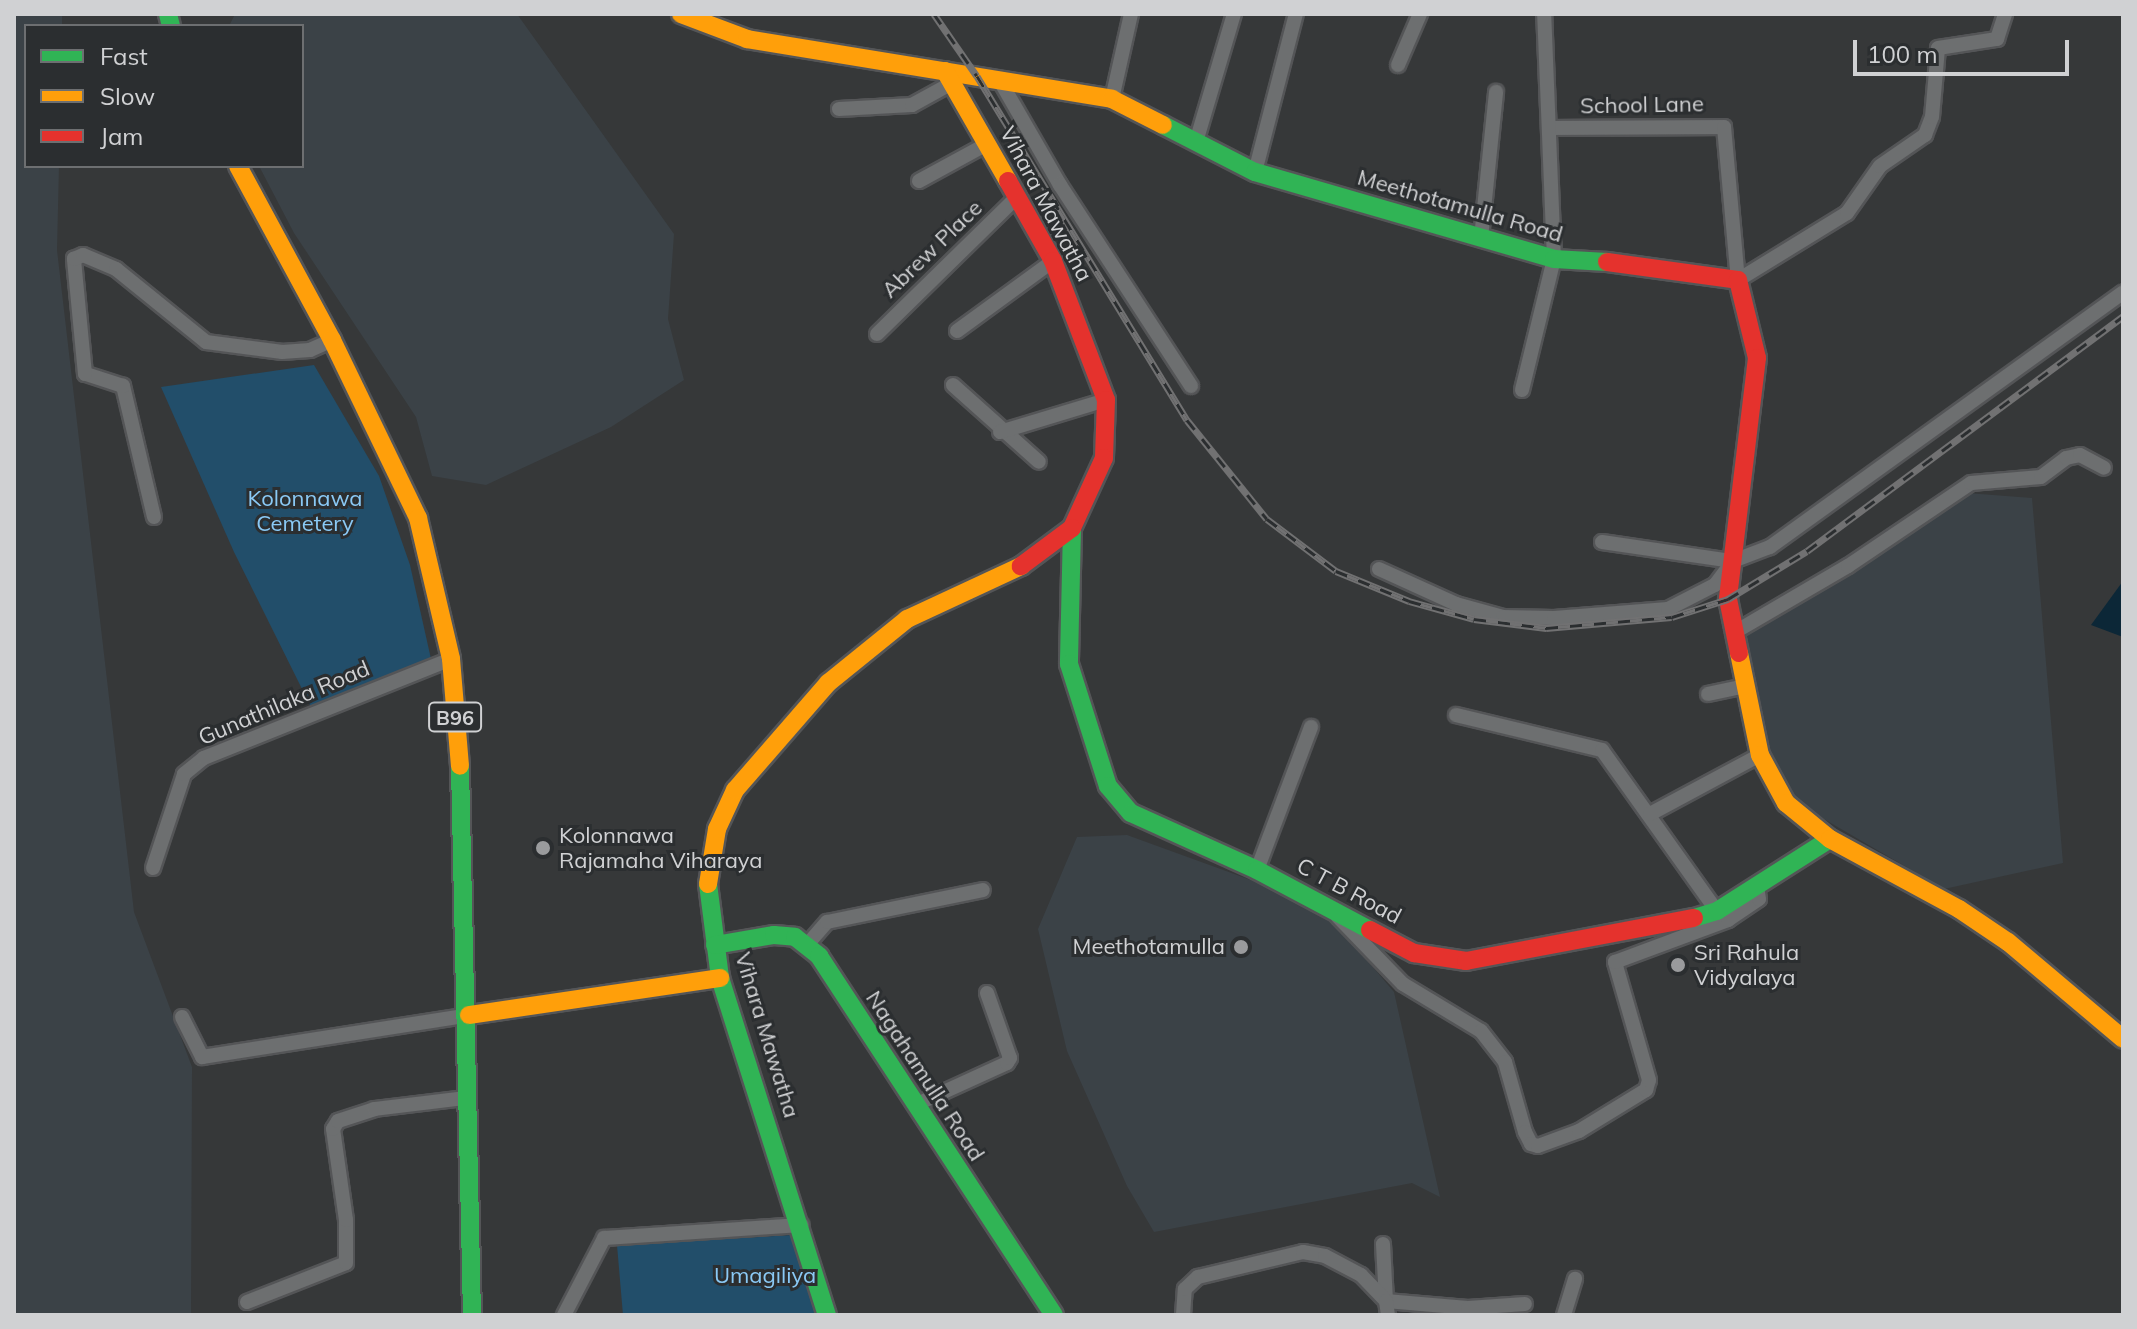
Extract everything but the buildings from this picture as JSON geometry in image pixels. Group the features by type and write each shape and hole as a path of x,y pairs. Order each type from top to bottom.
{"street":[{"path":"1112,99 1131,14"},
{"path":"1196,142 1234,14"},
{"path":"1255,172 1296,14"},
{"path":"1398,65 1420,14"},
{"path":"1522,390 1554,259 1552,128 1544,14"},
{"path":"2005,14 1997,39 1938,48 1932,117 1925,135 1880,166 1847,213 1738,280 1757,358 1728,599 1760,755 1786,803 1830,839 1959,909 2008,942 2123,1039"},
{"name":"Meethotamulla Road","path":"686,15 747,39 948,77 999,79 1112,99 1255,172 1554,259 1640,264 1738,280"},
{"path":"839,109 912,105 948,77"},
{"name":"Vihara Mawatha","path":"827,1315 802,1225 720,978 708,883 717,829 735,790 776,737 828,683 907,619 1023,565 1072,528 1104,458 1106,400 1053,261 948,77"},
{"path":"999,79 1060,185 1191,386"},
{"path":"1481,238 1496,92"},
{"name":"School Lane","path":"1552,128 1724,127 1738,280"},
{"path":"919,181 987,144"},
{"name":"B96","path":"239,168 332,340 418,518 438,586 451,659 469,1015 465,1098 472,1315"},
{"name":"Abrew Place","path":"877,334 1018,196"},
{"path":"154,517 123,386 85,374 74,259 83,255 116,269 206,342 282,352 310,350 332,340"},
{"path":"957,331 1053,261"},
{"path":"1379,569 1456,604 1503,617 1568,618 1668,609 1715,585 1733,561 1791,536 2123,292"},
{"path":"953,385 1000,432 1039,462"},
{"path":"1000,432 1106,400"},
{"path":"1735,632 1848,566 1971,483 2041,477 2066,458 2080,455 2104,468"},
{"name":"C T B Road","path":"1072,528 1069,664 1108,786 1131,813 1257,870 1414,953 1466,961 1665,927 1717,911 1830,839"},
{"path":"1602,542 1733,561"},
{"name":"Gunathilaka Road","path":"153,868 184,774 204,758 451,659"},
{"path":"1708,694 1745,686"},
{"path":"1456,715 1602,750 1717,911"},
{"path":"1257,870 1311,727"},
{"path":"1650,814 1760,755"},
{"path":"1330,908 1363,948 1403,984 1481,1031 1505,1062 1525,1132 1538,1146 1579,1131 1646,1090 1649,1080 1615,962 1728,920 1759,899 1757,886"},
{"path":"715,945 774,935 795,937 806,946 827,922 983,890"},
{"name":"Nagahamulla Road","path":"806,946 819,956 1054,1315"},
{"path":"182,1017 202,1057 720,978"},
{"path":"915,1105 1007,1063 1010,1058 987,993"},
{"path":"247,1302 346,1263 346,1220 333,1129 338,1121 374,1109 465,1098"},
{"path":"564,1315 604,1238 802,1225"},
{"path":"1383,1244 1387,1308"},
{"path":"1183,1315 1185,1289 1198,1277 1303,1252 1325,1256 1361,1275 1387,1308"},
{"path":"1567,1309 1575,1279"},
{"path":"1387,1308 1522,1309"}],"shaded area":[{"path":"14,14 62,14 62,24 24,24 24,168 59,168 57,250 134,912 192,1067 191,1315 14,1315"},
{"path":"235,14 517,14 674,234 668,319 684,380 611,427 486,485 432,476 416,417 294,233 260,168 304,168 304,24 230,24"},
{"path":"1967,493 2032,498 2063,863 1944,889 1793,801 1765,744 1747,635"},
{"path":"2123,581 2123,637 2091,625"},
{"path":"1127,835 1308,901 1339,927 1394,992 1440,1197 1412,1183 1154,1232 1127,1186 1067,1051 1038,929 1077,837"}],"green space":[{"name":"Kolonnawa Cemetery","path":"314,365 379,476 410,565 431,659 311,707 234,552 161,387"},
{"name":"Umagiliya","path":"794,1235 818,1315 623,1315 617,1245"}],"railway":[{"path":"934,14 977,76 1187,420 1267,519 1336,571 1409,601 1474,619 1546,628 1672,617 1728,599 1807,551 2123,316"}],"traffic: fast":[{"path":"168,14 170,24"},
{"path":"1163,125 1255,172 1554,259 1607,262"},
{"path":"1072,528 1069,664 1108,786 1131,813 1257,870 1370,930"},
{"path":"460,766 472,1315"},
{"path":"1694,918 1717,911 1830,839"},
{"path":"708,884 720,978 827,1315"},
{"path":"715,945 774,935 795,937 819,956 1054,1315"}],"traffic: slow":[{"path":"681,14 747,39 1112,99 1163,125"},
{"path":"945,71 1008,181"},
{"path":"239,168 332,340 418,518 451,659 460,766"},
{"path":"708,884 717,829 735,790 828,683 907,619 1021,566"},
{"path":"1739,653 1760,755 1786,803 1830,839 1959,909 2008,942 2123,1039"},
{"path":"469,1015 720,978"}],"traffic: jam":[{"path":"1008,181 1053,261 1106,400 1104,458 1072,528 1021,566"},
{"path":"1607,262 1738,280 1757,358 1728,599 1739,653"},
{"path":"1370,930 1414,953 1466,961 1694,918"}],"place":[{"name":"Kolonnawa Rajamaha Viharaya","path":"543,848"},
{"name":"Meethotamulla","path":"1241,947"},
{"name":"Sri Rahula Vidyalaya","path":"1678,965"}]}
